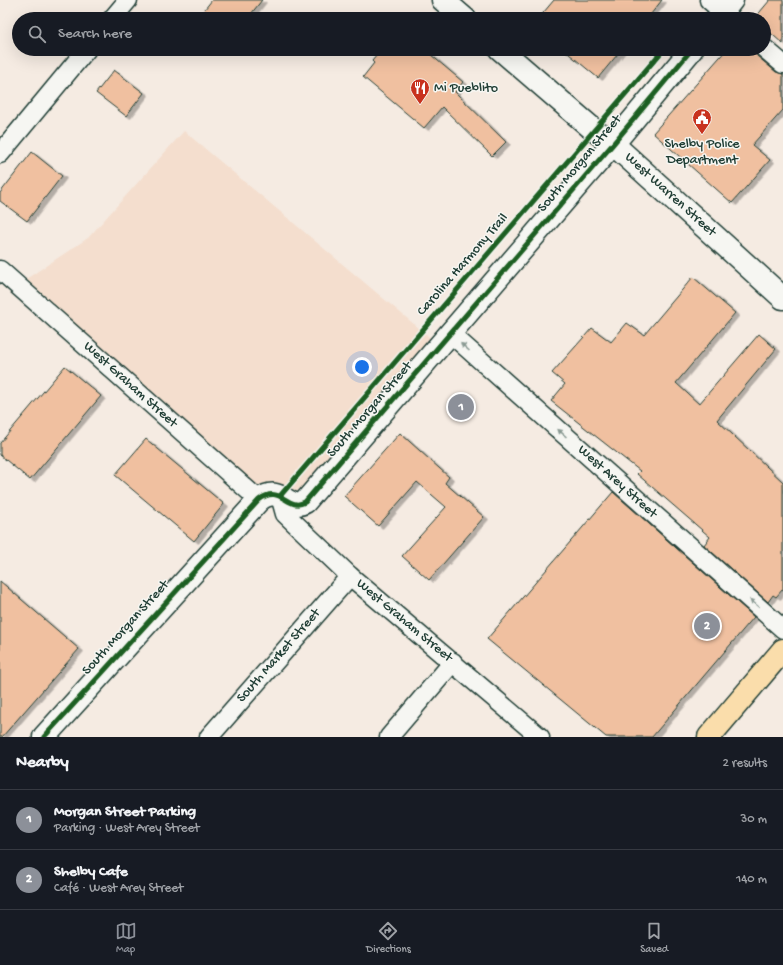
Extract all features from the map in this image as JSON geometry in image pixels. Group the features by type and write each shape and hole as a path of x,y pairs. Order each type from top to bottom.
{"main road":[{"path":"709,737 783,650"}],"street":[{"path":"118,12 128,0"},
{"path":"443,0 457,12"},
{"path":"771,54 783,64"},
{"path":"0,154 82,56"},
{"name":"West Warren Street","path":"508,56 594,130 613,144 783,298"},
{"name":"South Morgan Street","path":"44,737 270,498 299,505 305,502 451,334 686,56"},
{"name":"West Graham Street","path":"0,270 270,498 350,576 540,737"},
{"name":"West Arey Street","path":"451,334 783,629"},
{"name":"South Market Street","path":"208,737 350,576"},
{"path":"389,737 453,662"}],"shaded area":[{"path":"184,131 440,346 305,502 264,496 17,285 88,238"}],"building":[{"path":"212,0 262,0 253,12 203,12"},
{"path":"554,0 662,0 653,12 544,12"},
{"path":"770,0 783,0 783,44 771,33 771,12 760,12"},
{"name":"Mi Pueblito","path":"376,56 432,56 463,82 455,92 506,142 492,156 442,107 424,128 363,77 374,63 372,61"},
{"path":"571,56 616,56 598,78"},
{"path":"721,56 757,56 776,72 783,74 783,110 752,145 770,160 732,203 653,133"},
{"path":"114,70 144,93 126,116 96,93"},
{"path":"32,152 62,176 27,221 0,201 0,193"},
{"path":"693,277 735,313 676,383 699,404 759,334 776,349 717,420 783,482 783,589 776,597 773,595 768,602 704,545 710,537 637,474 640,471 551,401 565,384 552,373 592,328 611,342 627,323 644,335"},
{"path":"65,366 101,396 30,480 0,455 0,443"},
{"path":"400,433 449,477 445,483 484,517 429,580 402,556 446,507 417,482 378,526 344,496"},
{"path":"146,439 224,504 194,541 115,475"},
{"path":"613,492 754,617 652,737 606,737 487,639"},
{"path":"0,581 79,649 2,737 0,737"}],"cycle path":[{"name":"Carolina Harmony Trail","path":"280,496 658,56"},
{"path":"44,737 259,500 273,495 293,504 305,502 613,144 686,56"}],"place":[{"name":"Mi Pueblito","path":"420,105"},
{"name":"Shelby Police Department","path":"702,135"},
{"name":"Morgan Street Parking","path":"461,407"},
{"name":"Shelby Cafe","path":"707,626"}]}
